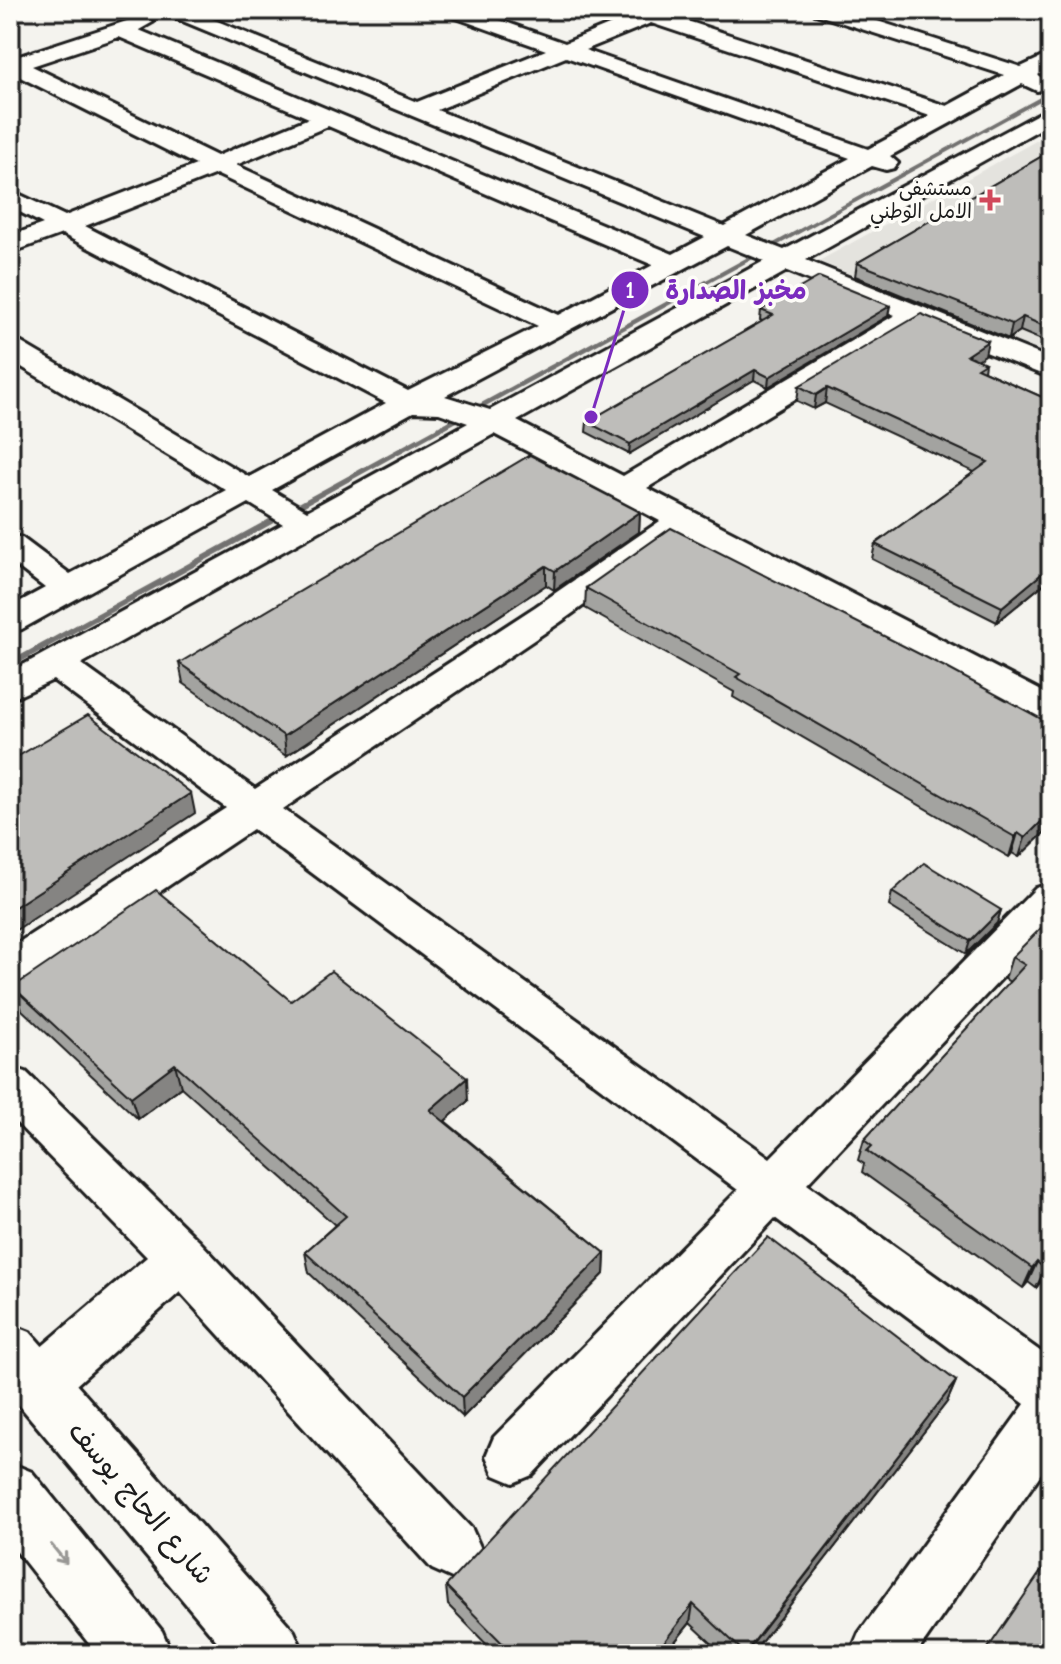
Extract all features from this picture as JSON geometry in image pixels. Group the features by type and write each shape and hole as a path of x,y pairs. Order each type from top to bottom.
{"main road":[{"name":"شارع الحاج يوسف","path":"24,1368 271,1654"},
{"path":"10,1494 139,1654"}],"street":[{"path":"452,10 916,174"},
{"path":"822,10 1042,92"},
{"path":"12,65 177,11 1051,369"},
{"path":"419,109 566,50 649,12 950,115"},
{"path":"120,30 674,264"},
{"path":"10,621 69,589 284,510 786,261 916,174 1019,132 1042,92 1051,59"},
{"path":"12,65 216,165 560,326"},
{"path":"10,688 55,663 284,510 408,403 560,326 950,115 1042,92"},
{"path":"10,245 328,118"},
{"path":"1019,132 1051,142"},
{"path":"10,197 408,403 442,404 480,415 1051,712"},
{"path":"623,489 802,385 916,314"},
{"path":"10,348 284,510"},
{"path":"10,382 42,367"},
{"path":"10,970 547,615 683,520"},
{"path":"10,545 69,589"},
{"path":"55,663 1051,1391"},
{"path":"513,1456 1051,899"},
{"path":"10,1086 182,1258 452,1549"},
{"path":"24,1368 182,1258"},
{"path":"880,1654 1051,1413"}],"shaded area":[{"name":"مستشفى الامل الوطني","path":"1043,137 1051,139 1051,356 819,261"}],"building":[{"name":"مستشفى الامل الوطني","path":"1051,151 1051,329 1023,317 1012,324 857,263"},
{"path":"819,277 890,306 769,377 755,370 630,444 587,422 773,315 761,310"},
{"path":"921,314 988,341 967,355 985,363 977,368 1051,401 1051,566 1002,607 875,544 988,462 827,388 816,395 799,386"},
{"path":"530,455 640,512 555,571 546,566 284,736 179,663"},
{"path":"671,528 1051,724 1051,812 1025,838 1018,833 1015,837 736,677 740,674 586,588"},
{"path":"88,715 191,793 10,910 10,761"},
{"path":"924,863 1001,910 970,941 892,892"},
{"path":"156,890 291,1001 331,971 467,1078 430,1110 605,1253 462,1397 305,1252 346,1216 175,1064 131,1097 13,987"},
{"path":"1043,926 1051,931 1051,1261 1045,1269 1037,1262 1032,1268 867,1151 872,1146 864,1140 1025,965 1012,957"},
{"path":"768,1237 956,1381 745,1653 693,1604 655,1654 513,1654 446,1586"},
{"path":"1051,1557 1051,1654 984,1654"}],"waterway":[{"path":"10,665 1051,93"}],"place":[{"name":"مستشفى الامل الوطني","path":"990,200"},
{"name":"مخبز الصدارة","path":"591,417"}]}
